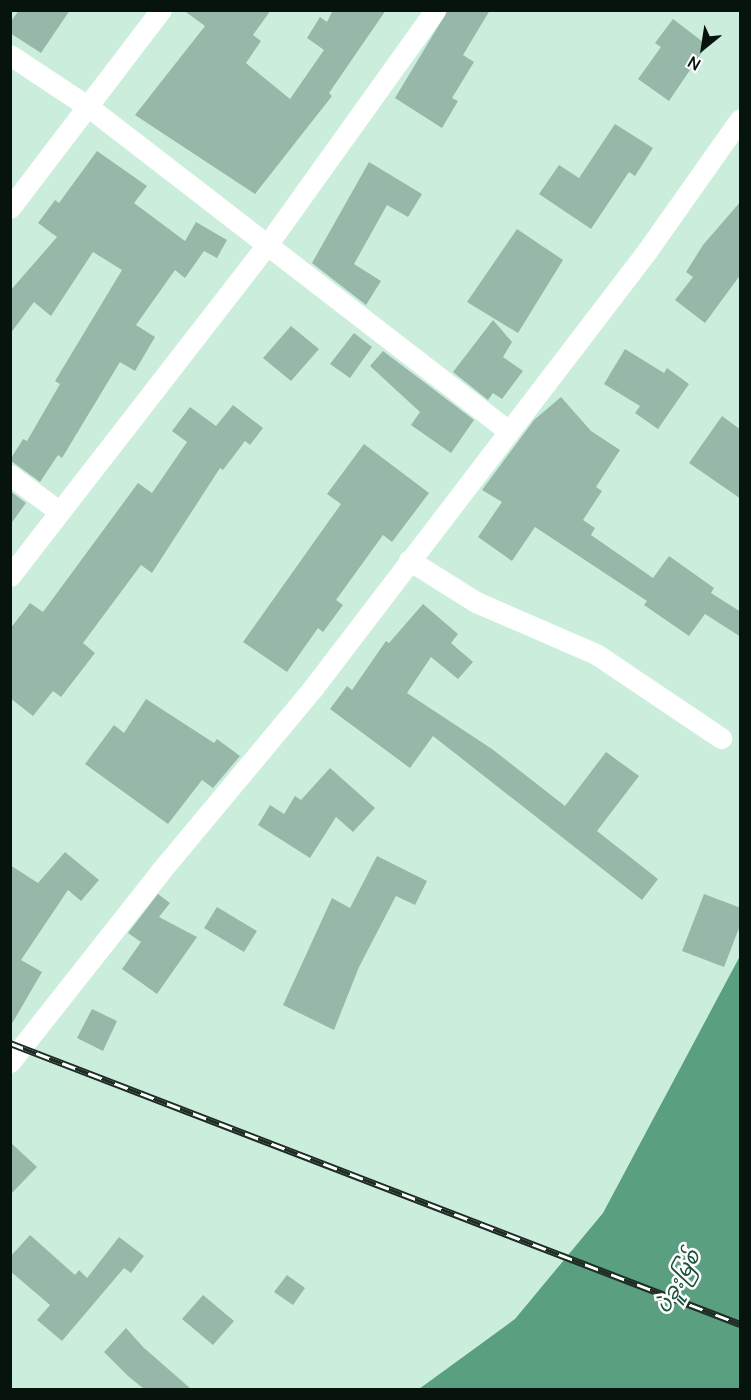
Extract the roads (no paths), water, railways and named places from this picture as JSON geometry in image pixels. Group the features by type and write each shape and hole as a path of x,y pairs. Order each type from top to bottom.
{"street":[{"path":"10,208 90,108 160,10"},
{"path":"10,576 267,245 435,10"},
{"path":"10,55 90,108 507,430"},
{"path":"10,1062 159,873 313,688 507,430 647,251 741,119"},
{"path":"10,475 60,512"},
{"path":"409,560 476,602 596,654 721,738"}],"water":[{"name":"ပဲခူးမြစ်","path":"740,956 740,1389 419,1389 515,1319 603,1213"}],"railway":[{"path":"10,1043 740,1324"}]}
